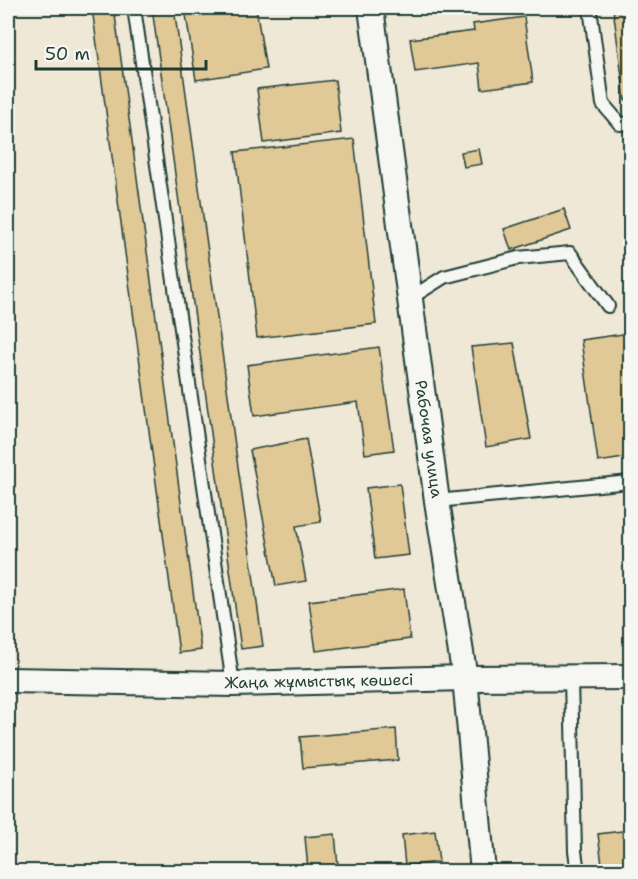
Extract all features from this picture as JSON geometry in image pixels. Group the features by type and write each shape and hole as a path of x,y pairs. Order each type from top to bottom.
{"street":[{"name":"Рабочая улица","path":"371,8 437,501 465,678 483,872"},
{"name":"Жаңа жұмыстық көшесі","path":"8,680 233,684 465,678 630,678"}],"lane":[{"path":"134,8 233,684"},
{"path":"590,8 603,104 620,124 630,123"},
{"path":"410,299 444,277 518,258 570,253 608,306"},
{"path":"437,501 630,482"},
{"path":"571,678 575,851 578,872"}],"building":[{"path":"92,8 114,8 201,650 179,653"},
{"path":"152,8 174,8 263,646 241,649"},
{"path":"185,8 256,8 266,69 196,80"},
{"path":"613,8 630,8 630,99 625,100"},
{"path":"524,17 533,82 482,89 479,63 415,72 410,39 474,31 473,24"},
{"path":"335,80 341,133 264,143 257,89"},
{"path":"354,139 376,324 257,338 235,152"},
{"path":"479,149 482,164 464,167 461,152"},
{"path":"564,209 571,230 511,250 504,229"},
{"path":"630,333 630,457 598,462 581,340"},
{"path":"514,343 531,439 486,447 471,347"},
{"path":"379,347 394,450 365,454 358,402 254,416 247,365"},
{"path":"306,439 321,522 296,526 306,581 276,586 250,450"},
{"path":"400,484 409,555 375,559 366,488"},
{"path":"404,589 410,639 316,651 309,601"},
{"path":"396,729 398,760 303,768 300,737"},
{"path":"630,830 630,872 603,872 598,834"},
{"path":"435,831 439,862 405,866 402,835"},
{"path":"335,834 338,866 308,869 305,837"}]}
